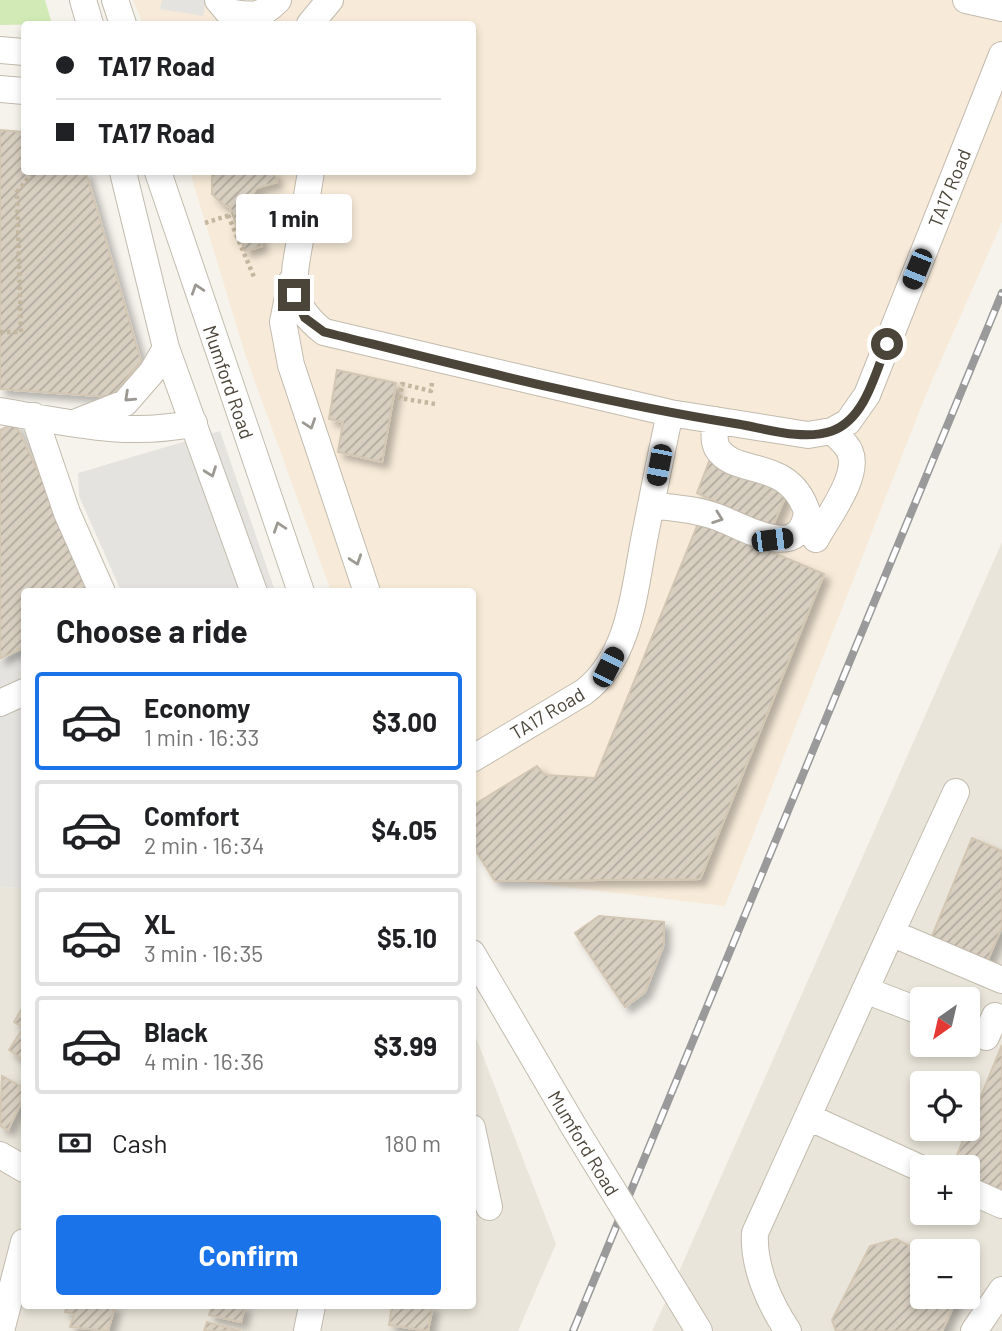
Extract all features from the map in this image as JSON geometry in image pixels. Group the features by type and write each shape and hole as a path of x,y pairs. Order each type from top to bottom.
{"street":[{"path":"83,0 89,21"},
{"path":"115,0 122,21"},
{"path":"218,0 228,12 255,16 267,12 278,0"},
{"path":"312,21 330,0"},
{"path":"338,21 341,0"},
{"path":"966,0 1002,8"},
{"path":"0,50 21,52"},
{"name":"TA17 Road","path":"832,431 848,422 864,400 1002,55"},
{"path":"0,89 21,91"},
{"path":"124,175 166,348 253,588"},
{"name":"Mumford Road","path":"159,175 300,588"},
{"path":"311,175 283,322 290,365 366,588"},
{"path":"303,221 294,295 305,318 324,332 670,414 808,435 832,431 850,450 852,464 844,491 816,539"},
{"path":"73,423 125,403 152,372 166,348"},
{"path":"0,411 121,431 162,430 194,423"},
{"name":"TA17 Road","path":"476,757 584,692 598,681 608,667 627,626 670,414"},
{"path":"34,416 67,513 100,588"},
{"path":"651,505 717,517 772,540 788,538 800,529 807,512 797,488 777,476 726,457 716,444 715,420"},
{"path":"0,703 21,693"},
{"path":"788,1331 778,1315 754,1255 755,1233 956,792"},
{"path":"891,933 1002,980"},
{"name":"Mumford Road","path":"476,960 699,1331"},
{"path":"865,990 910,1007"},
{"path":"980,1035 986,1037 995,1016 1002,1019"},
{"path":"808,1117 910,1164"},
{"path":"476,1147 489,1207"},
{"path":"0,1155 21,1166"},
{"path":"980,1195 1002,1205"},
{"path":"1,1331 21,1254"},
{"path":"974,1331 1002,1290"},
{"path":"307,1331 312,1309"}],"path":[{"path":"0,332 21,332 17,191 30,175"},
{"path":"249,208 268,201"},
{"path":"205,223 230,214 254,277"},
{"path":"396,376 408,377"},
{"path":"420,379 432,381 431,391 402,384 400,398 435,404"}],"shaded area":[{"path":"133,0 1002,0 1002,222 927,392 725,906 491,878 476,851 476,588 330,588 246,357 191,175 476,175 476,21 142,21"},
{"path":"162,0 206,0 203,16 160,9"},
{"path":"220,431 274,588 120,588 79,496 78,473"},
{"path":"1002,542 1002,1331 652,1331 666,1301"},
{"path":"21,651 21,888 0,887 0,661"},
{"path":"0,887 21,888 21,1309 476,1309 476,1038 556,1244 518,1331 0,1331"}],"green space":[{"path":"0,0 45,0 51,21 21,21 21,25 0,25"}],"building":[{"path":"0,130 21,132 21,175 87,175 141,361 112,397 0,389"},
{"path":"212,175 275,175 277,182 256,188 248,204 262,246 245,251 230,207 222,204 212,194"},
{"path":"337,370 396,383 382,462 338,452 343,422 329,419"},
{"path":"15,423 94,588 21,588 21,648 0,659 0,430"},
{"path":"710,459 788,491 771,530 720,509 721,504 697,493"},
{"path":"699,521 824,574 700,879 495,881 476,851 476,804 537,766 545,775 595,778"},
{"path":"972,838 1002,851 1002,927 986,964 930,941"},
{"path":"599,916 664,922 664,944 645,992 625,1007 575,933"},
{"path":"21,1010 21,1027 14,1022"},
{"path":"21,1031 21,1058 9,1050"},
{"path":"1002,1045 1002,1194 980,1185 980,1155 957,1155 963,1141 980,1141 980,1099"},
{"path":"2,1076 21,1086 21,1103 8,1130 0,1126"},
{"path":"896,1239 910,1246 910,1309 952,1309 942,1331 836,1331 832,1320 870,1246"},
{"path":"66,1309 114,1309 108,1331 70,1327 74,1314 65,1312"},
{"path":"211,1309 244,1309 241,1322 209,1315"},
{"path":"392,1309 432,1309 428,1331 389,1325"},
{"path":"207,1322 241,1331 204,1331"}],"railway":[{"path":"573,1331 1002,293"}],"route":[{"path":"294,295 305,318 324,332 670,414 808,435 832,431 848,422 864,400 887,344"}]}
